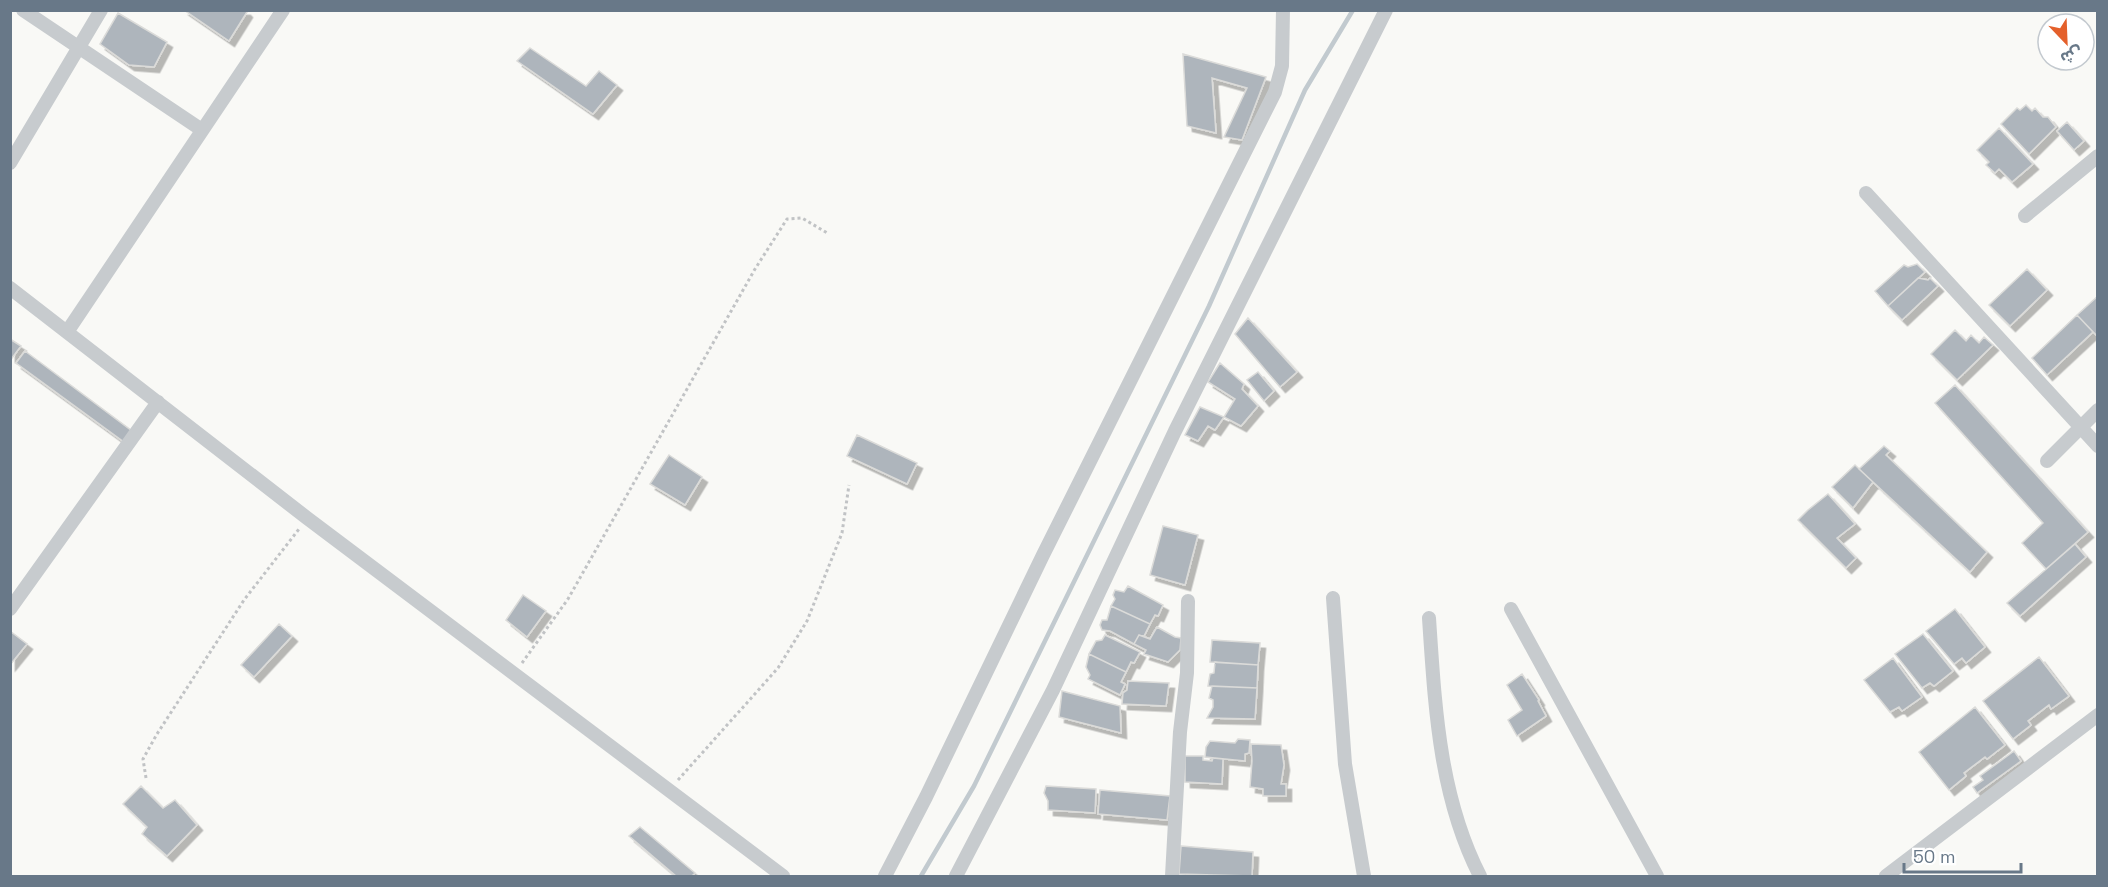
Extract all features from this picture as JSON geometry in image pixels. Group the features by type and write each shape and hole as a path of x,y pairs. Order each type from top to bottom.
{"street":[{"path":"23,10 202,130"},
{"path":"10,163 101,10"},
{"path":"885,876 1275,92 1282,66 1283,10"},
{"path":"956,876 1053,690 1175,431 1386,10"},
{"path":"68,332 277,13"},
{"path":"2025,216 2097,156"},
{"path":"1866,193 2097,446"},
{"path":"10,288 307,518 783,876"},
{"path":"10,609 158,402"},
{"path":"2047,461 2097,410"},
{"path":"1334,598 1345,764 1364,876"},
{"path":"1172,876 1180,732 1187,673 1188,601"},
{"path":"1511,609 1657,876"},
{"path":"1429,618 1436,717 1453,810 1480,876"},
{"path":"1886,876 2097,715"}],"path":[{"path":"514,674 568,599 755,268 787,219 802,218 829,234"},
{"path":"668,790 778,668 807,621 842,533 849,486"},
{"path":"146,778 143,759 157,735 244,600 307,518"}],"building":[{"path":"184,10 245,10 247,12 229,41"},
{"path":"118,13 167,42 154,67 129,65 100,44"},
{"path":"530,48 586,86 599,71 617,85 593,114 517,61"},
{"path":"1183,54 1266,77 1242,140 1224,137 1247,88 1212,78 1216,133 1187,126"},
{"path":"2026,105 2032,111 2035,108 2043,117 2048,117 2056,127 2029,154 2001,124 2017,108 2020,110"},
{"path":"2067,122 2084,141 2074,150 2057,131"},
{"path":"1999,128 2033,164 2012,182 1999,169 1995,173 1986,165 1989,162 1977,150"},
{"path":"1917,264 1925,272 1888,306 1875,291 1904,265 1908,267"},
{"path":"2027,269 2047,290 2010,326 1989,305"},
{"path":"1918,278 1928,280 1930,278 1938,286 1902,320 1888,306"},
{"path":"2098,296 2098,337 2077,315"},
{"path":"2077,315 2093,332 2047,375 2032,358"},
{"path":"1248,318 1297,372 1280,387 1235,334"},
{"path":"1955,330 1966,341 1971,335 1979,343 1984,337 1993,345 1957,380 1931,354"},
{"path":"10,339 21,346 12,358 10,357"},
{"path":"25,351 132,431 124,442 16,363"},
{"path":"1220,363 1244,384 1242,389 1258,406 1241,426 1224,417 1235,399 1208,382"},
{"path":"1258,372 1274,391 1264,401 1247,380"},
{"path":"1955,385 2088,532 2046,569 2022,543 2043,523 1935,403"},
{"path":"1200,407 1224,417 1215,430 1208,426 1198,441 1185,435"},
{"path":"857,435 917,463 907,484 847,456"},
{"path":"1884,446 1890,451 1886,455 1987,552 1970,572 1859,469"},
{"path":"669,455 702,477 685,505 650,484"},
{"path":"1855,465 1873,482 1853,508 1832,487"},
{"path":"1828,494 1855,524 1837,538 1856,558 1846,568 1798,520"},
{"path":"1163,526 1198,535 1185,585 1150,575"},
{"path":"2075,544 2086,557 2020,616 2007,603"},
{"path":"1128,586 1163,605 1158,616 1155,615 1150,624 1111,606 1115,599 1113,595 1115,590 1124,592"},
{"path":"523,595 546,611 527,637 506,620"},
{"path":"1111,606 1150,624 1144,636 1139,635 1134,644 1110,631 1102,630 1100,625 1102,620 1107,620"},
{"path":"1955,609 1985,647 1966,663 1962,658 1954,664 1926,631"},
{"path":"279,624 292,636 254,677 241,665"},
{"path":"1157,627 1181,638 1180,650 1168,662 1144,654 1146,650 1134,644 1139,635 1150,639"},
{"path":"10,631 27,644 10,665"},
{"path":"1923,634 1953,671 1934,686 1930,683 1922,688 1895,654"},
{"path":"1105,635 1140,652 1126,672 1089,654 1096,641 1102,640"},
{"path":"1212,640 1260,643 1258,665 1210,662"},
{"path":"1089,654 1126,672 1121,682 1125,684 1120,695 1088,679 1090,675 1086,667"},
{"path":"2039,657 2069,696 2051,709 2049,705 2028,721 2031,725 2013,739 1983,701"},
{"path":"1893,658 1922,697 1902,711 1899,707 1890,712 1864,680"},
{"path":"1215,662 1258,665 1257,688 1208,686 1210,674 1214,673"},
{"path":"1522,674 1539,700 1546,716 1517,736 1508,720 1522,710 1507,685"},
{"path":"1128,681 1169,683 1166,706 1122,704 1123,693 1127,690"},
{"path":"1212,686 1257,688 1255,719 1207,718 1213,707 1213,700 1209,698"},
{"path":"1062,691 1120,706 1121,733 1059,717"},
{"path":"1975,707 2005,745 1964,773 1966,776 1949,790 1919,752"},
{"path":"1238,739 1250,740 1249,753 1245,754 1245,761 1205,757 1206,747 1210,741 1235,743"},
{"path":"1251,744 1281,745 1284,765 1281,784 1286,784 1286,796 1263,796 1263,789 1250,787"},
{"path":"2014,751 2021,761 1977,793 1973,787 1983,780 1980,776"},
{"path":"1185,756 1203,756 1203,760 1212,761 1213,758 1223,759 1222,784 1185,782"},
{"path":"141,786 163,808 175,800 197,825 167,856 142,834 147,827 123,804"},
{"path":"1046,786 1096,789 1095,813 1048,810 1048,801 1044,793"},
{"path":"1100,790 1170,796 1167,820 1098,814"},
{"path":"640,827 695,873 692,876 676,876 629,836"},
{"path":"1181,846 1253,852 1252,876 1179,874"}],"waterway":[{"path":"921,876 974,786 1209,306 1305,90 1353,10"}]}
